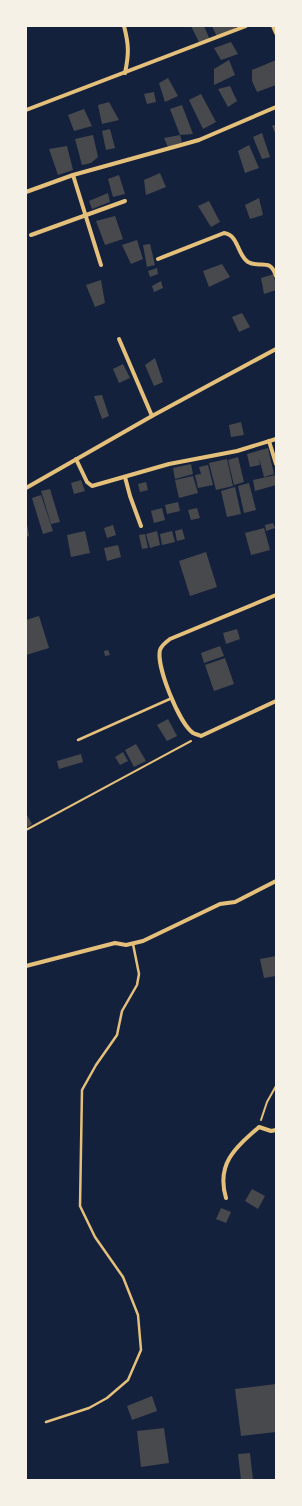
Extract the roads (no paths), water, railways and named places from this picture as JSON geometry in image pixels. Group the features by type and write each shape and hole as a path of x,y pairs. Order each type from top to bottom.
{"street":[{"path":"124,26 129,43 129,54 125,73"},
{"path":"26,110 246,26"},
{"path":"273,26 276,33"},
{"path":"26,192 73,175 199,140 276,107"},
{"path":"73,175 101,266"},
{"path":"31,236 125,201"},
{"path":"158,259 224,233 228,234 236,241 243,257 256,264 266,264 271,266 276,276"},
{"path":"119,340 152,416"},
{"path":"26,488 152,416 276,349"},
{"path":"76,459 87,482 92,486 169,464 237,451 276,439"},
{"path":"268,441 276,464"},
{"path":"125,477 141,526"},
{"path":"276,595 170,639 160,648 159,658 172,698 182,720 192,732 201,736 276,702"},
{"path":"26,966 115,943 126,945 143,941 220,904 235,902 276,881"},
{"path":"226,1198 222,1182 226,1162 238,1146 259,1127 271,1131 276,1130"}],"lane":[{"path":"78,740 172,698"},
{"path":"46,1422 89,1408 107,1398 128,1380 141,1350 138,1315 123,1277 95,1237 80,1206 82,1090 96,1065 117,1035 122,1011 137,985 139,974 133,944"}]}
